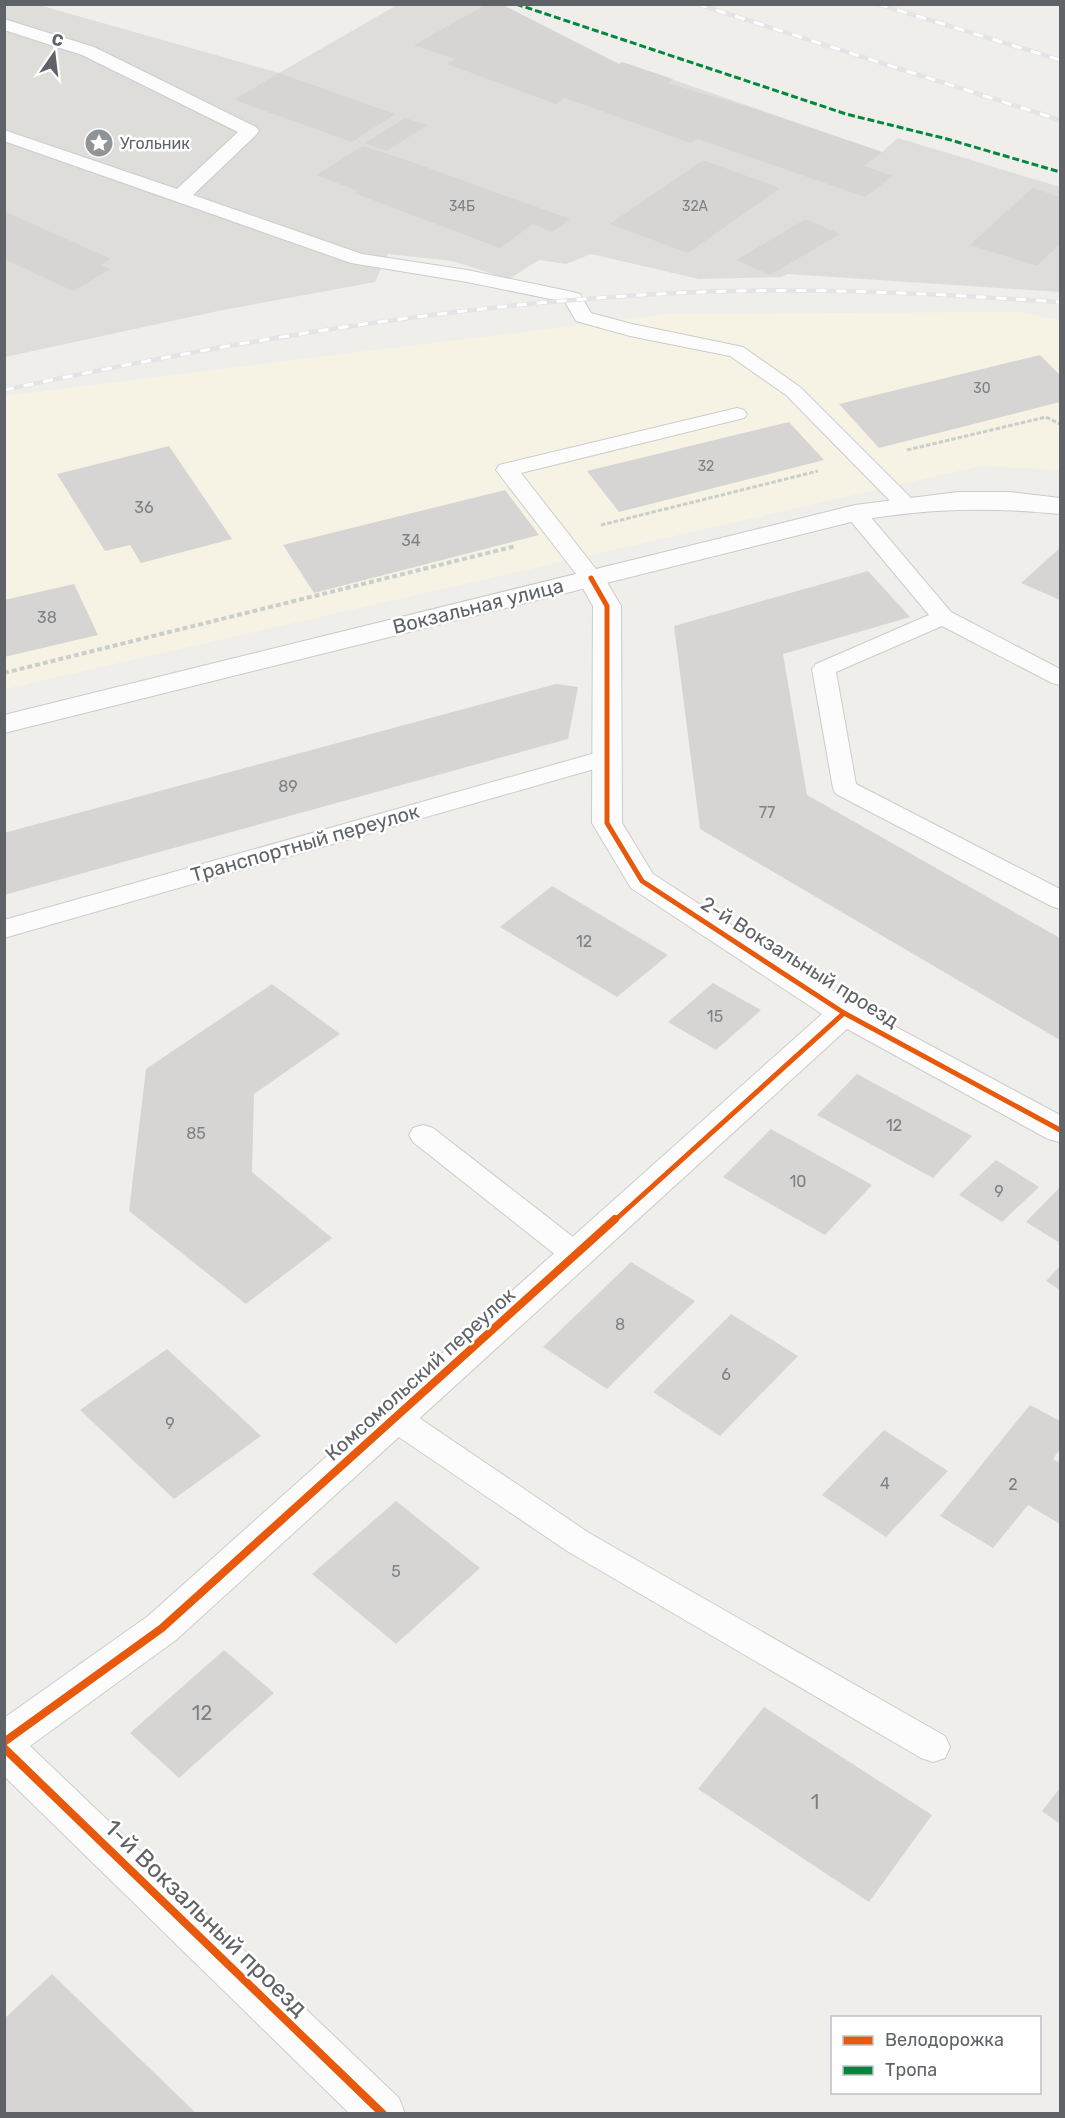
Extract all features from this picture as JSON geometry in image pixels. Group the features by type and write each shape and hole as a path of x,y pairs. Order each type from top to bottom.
{"street":[{"name":"Вокзальная улица","path":"4,724 855,513 906,504 959,499 1012,500 1060,506"},
{"name":"2-й Вокзальный проезд","path":"591,578 608,606 606,758 608,823 642,881 844,1013 1060,1130"},
{"name":"Комсомольский переулок","path":"4,1742 162,1628 844,1013"},
{"name":"1-й Вокзальный проезд","path":"4,1748 383,2114"}],"lane":[{"path":"4,24 88,51 250,131 180,197"},
{"path":"4,135 358,259 467,276 573,298 583,317 630,330 736,351 794,391 906,504"},
{"path":"591,578 507,470 737,414"},
{"path":"855,513 943,617 1060,678"},
{"path":"943,617 824,669 844,788 1060,900"},
{"name":"Транспортный переулок","path":"4,929 606,758"},
{"path":"423,1135 576,1255"},
{"path":"395,1418 578,1542 933,1747"}],"path":[{"path":"1046,417 1060,424"}],"shaded area":[{"path":"4,5 39,5 279,73 397,5 501,5 619,64 622,62 882,152 898,138 1060,187 1060,292 788,274 781,277 699,279 591,254 566,264 539,260 509,279 452,261 388,254 375,282 218,311 5,357"},
{"path":"1019,312 1060,320 1060,470 980,466 5,689 4,396 667,314"}],"building":[{"path":"487,4 501,4 619,64 622,62 673,79 667,83 746,106 882,152 864,166 893,176 865,197 698,139 691,143 565,98 556,104 447,64 455,59 414,45"},
{"path":"279,73 395,114 352,142 234,100"},
{"path":"405,118 427,125 387,151 365,143"},
{"path":"363,146 570,219 552,232 533,224 500,248 354,193 358,191 316,175"},
{"path":"703,160 780,188 688,253 610,224"},
{"path":"1032,188 1060,197 1060,244 1037,266 970,245"},
{"path":"4,211 111,259 101,265 111,269 73,291 4,259"},
{"path":"806,219 840,234 770,275 736,260"},
{"path":"1040,355 1060,375 1060,402 879,448 839,404"},
{"path":"789,422 824,460 619,512 587,471"},
{"path":"169,446 232,539 141,563 130,545 105,551 57,474"},
{"path":"505,490 539,535 314,593 283,545"},
{"path":"1060,548 1060,600 1021,583"},
{"path":"868,571 910,617 783,654 807,795 1060,938 1060,1040 700,829 674,626"},
{"path":"74,584 98,635 4,657 4,600"},
{"path":"556,684 578,687 568,739 4,895 4,833"},
{"path":"552,886 668,955 617,997 500,927"},
{"path":"713,983 761,1010 716,1050 668,1022"},
{"path":"272,984 340,1034 254,1094 252,1172 332,1238 246,1304 129,1211 146,1069"},
{"path":"857,1074 972,1136 933,1178 817,1115"},
{"path":"771,1129 872,1185 825,1235 723,1177"},
{"path":"996,1160 1039,1187 1002,1222 959,1195"},
{"path":"1060,1187 1060,1243 1026,1222"},
{"path":"631,1262 695,1301 607,1389 543,1347"},
{"path":"1060,1266 1060,1290 1046,1281"},
{"path":"731,1314 798,1356 720,1436 653,1392"},
{"path":"167,1349 261,1436 174,1499 80,1410"},
{"path":"1030,1405 1060,1421 1060,1449 1053,1459 1060,1463 1060,1524 1028,1505 993,1548 940,1516"},
{"path":"884,1430 948,1471 886,1537 822,1495"},
{"path":"396,1501 480,1568 396,1644 312,1574"},
{"path":"224,1650 274,1693 179,1778 130,1733"},
{"path":"764,1707 932,1815 869,1902 698,1789"},
{"path":"1060,1788 1060,1824 1042,1811"},
{"path":"52,1974 197,2114 4,2114 4,2019"}],"railway":[{"path":"697,4 1060,120"},
{"path":"878,4 1060,60"},
{"path":"4,390 167,357 330,329 576,300 709,292 810,291 910,293 1060,302"}],"marked path":[{"path":"516,4 846,114 947,139 1060,172"}],"cycle path":[{"path":"591,578 607,606 607,823 642,881 844,1013 1060,1130"},
{"path":"4,1742 162,1628 844,1013"},
{"path":"4,1748 383,2114"}],"place":[{"name":"Угольник","path":"99,143"}]}
